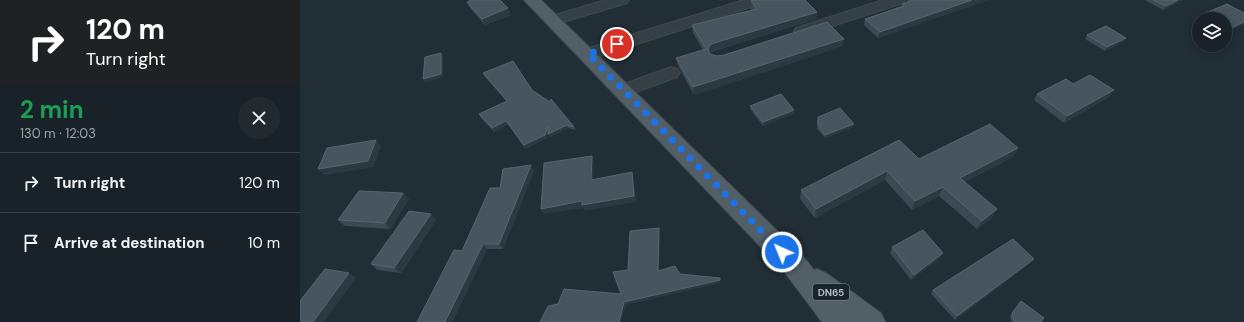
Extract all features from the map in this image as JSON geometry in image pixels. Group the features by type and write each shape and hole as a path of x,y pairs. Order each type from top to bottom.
{"main road":[{"name":"DN65","path":"532,0 588,54 622,91 792,262 839,322"},
{"name":"DN65","path":"792,262 871,322"}],"lane":[{"path":"553,20 622,0"},
{"path":"588,54 759,0"},
{"path":"786,36 898,0"},
{"path":"622,91 671,73"}],"building":[{"path":"471,0 500,0 508,8 482,19 467,2"},
{"path":"805,0 817,12 711,44 708,49 710,54 717,56 724,55 827,22 844,39 693,87 676,58 706,49 692,25 757,9 751,1"},
{"path":"913,0 972,0 880,32 865,19 904,6 902,4"},
{"path":"1153,0 1178,0 1166,6"},
{"path":"1227,4 1244,13 1244,22 1232,28 1232,12 1207,12"},
{"path":"1106,26 1126,38 1107,47 1087,35"},
{"path":"441,53 441,74 423,79 425,57"},
{"path":"513,61 532,90 550,102 551,99 574,127 567,125 548,134 548,126 545,135 524,145 506,121 492,128 479,114 507,101 483,73"},
{"path":"1090,75 1114,90 1067,116 1037,94 1066,79 1073,84"},
{"path":"781,94 794,110 763,122 750,106"},
{"path":"840,108 854,124 825,135 818,125 818,117"},
{"path":"990,124 1018,148 960,178 997,209 982,221 943,187 915,201 887,171 816,209 801,190 899,140 919,159"},
{"path":"376,140 368,161 318,169 327,148"},
{"path":"592,156 591,180 632,172 634,196 582,205 582,201 541,209 544,163"},
{"path":"531,165 499,244 483,244 445,322 417,322 454,250 462,251 490,188 500,188 503,169"},
{"path":"359,191 403,193 385,223 338,220"},
{"path":"409,211 431,214 394,268 371,264"},
{"path":"659,228 658,271 675,266 680,274 720,278 720,280 624,302 619,322 540,322 548,306 558,304 564,289 621,294 613,272 628,270 630,231"},
{"path":"923,230 943,253 914,275 892,247"},
{"path":"1013,239 1034,259 957,316 933,290"},
{"path":"325,269 349,273 313,322 300,322 300,301"},
{"path":"1021,301 1044,318 1041,322 1014,322 1012,313"}],"route":[{"path":"617,44 588,54 622,91 782,252"}]}
